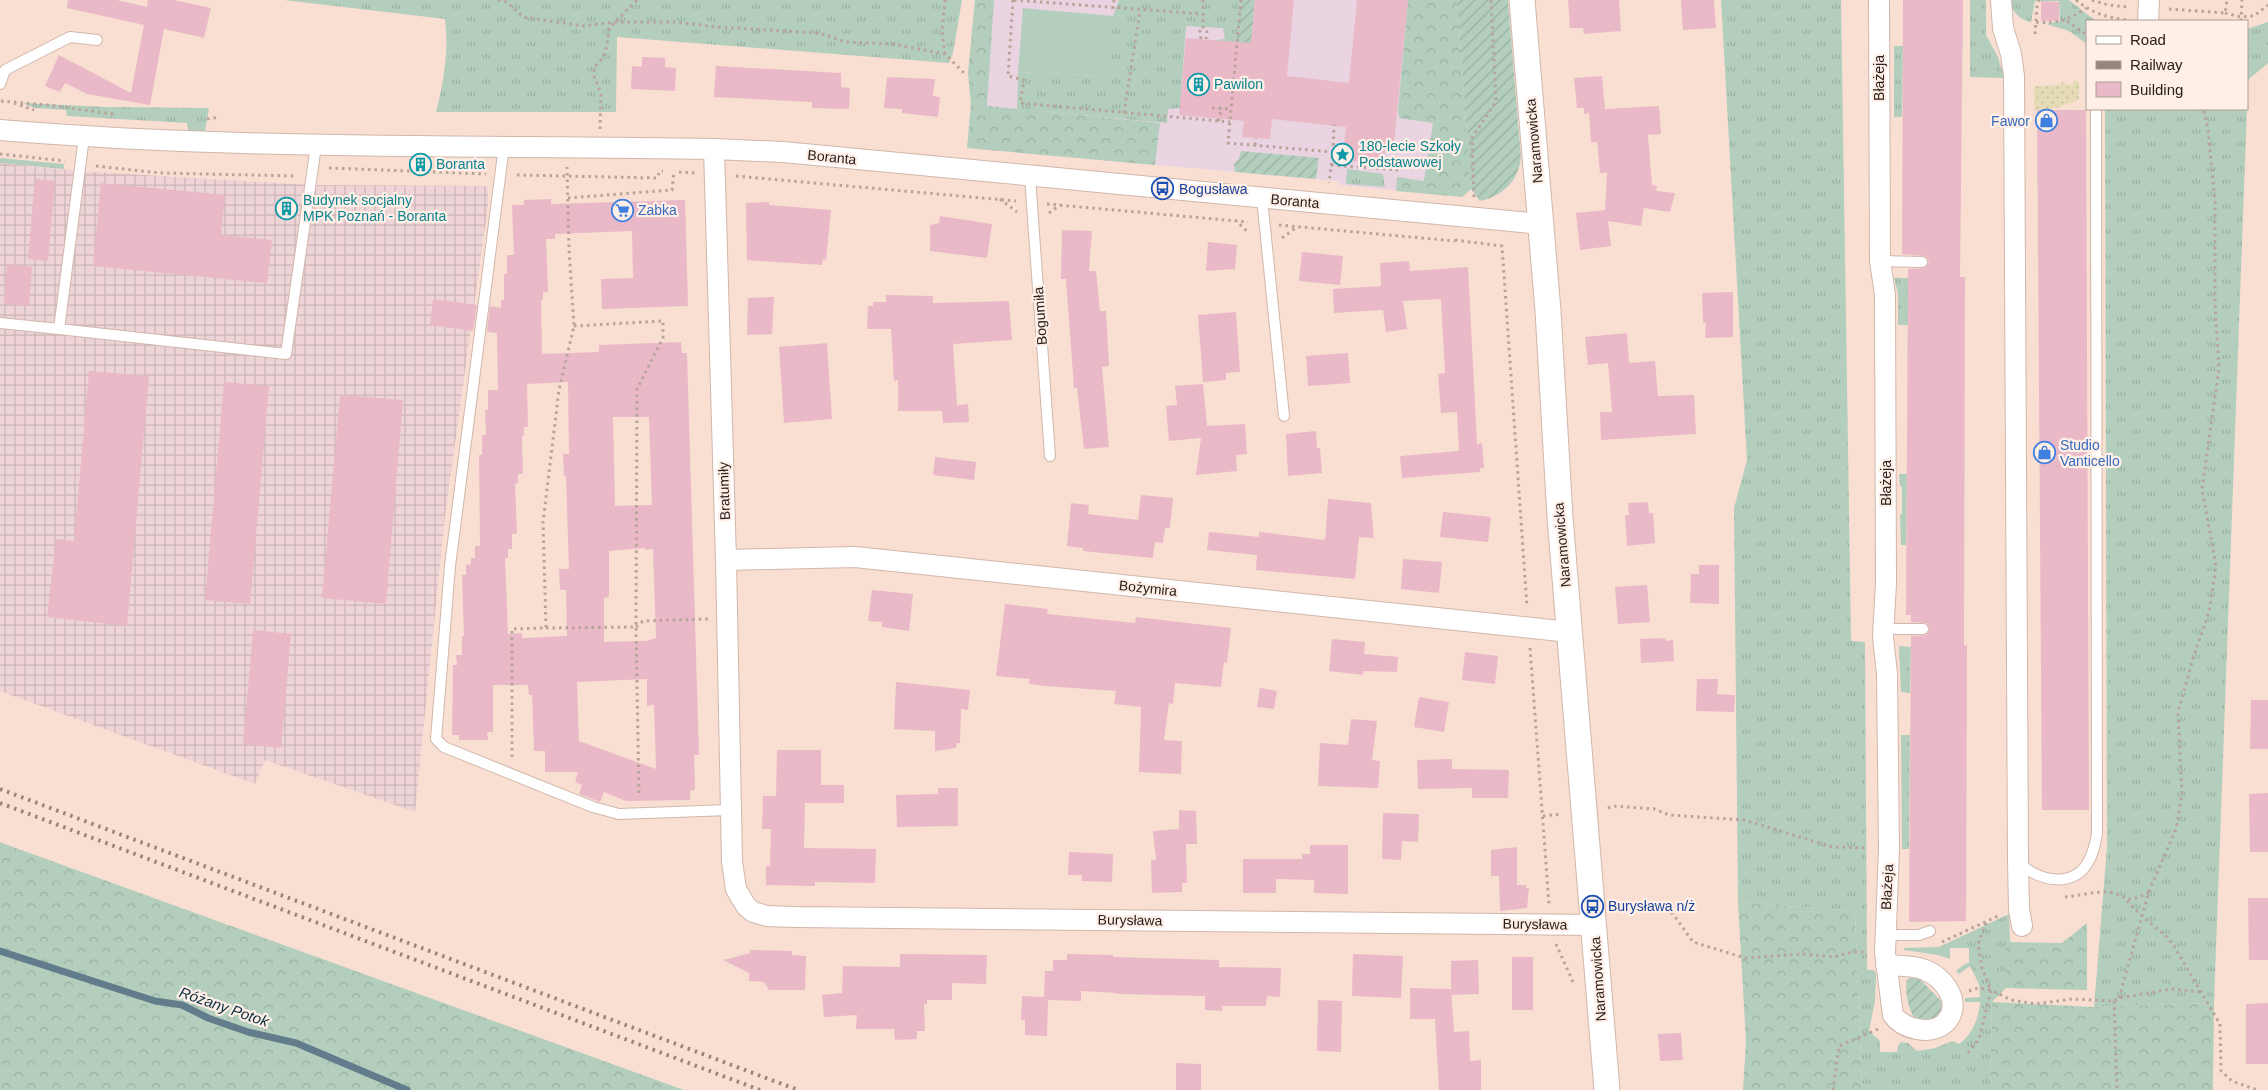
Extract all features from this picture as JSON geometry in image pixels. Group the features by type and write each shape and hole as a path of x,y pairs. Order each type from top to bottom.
{"street":[{"name":"Naramowicka","path":"1522,0 1541,224 1560,517 1607,1090"},
{"name":"Błażeja","path":"1879,0 1880,261 1885,295 1886,582 1883,629 1887,674 1889,849 1885,951 1893,1015 1896,1020"},
{"path":"2001,0 2003,28 2011,54 2014,76 2018,861 2020,918"},
{"path":"2139,20 2149,0"},
{"name":"Boranta","path":"0,130 84,137 316,146 714,148 783,152 1030,177 1541,224"},
{"name":"Bratumiły","path":"714,148 728,619 730,833"},
{"name":"Bożymira","path":"726,560 855,557 1570,632"},
{"name":"Burysława","path":"730,833 736,890 746,906 753,912 767,916 1594,925"},
{"path":"1885,951 1914,967 1933,974 1946,985 1951,997 1950,1015 1946,1022 1939,1027 1922,1030 1896,1020"}],"lane":[{"path":"0,84 5,70 70,37 97,40"},
{"path":"2018,861 2028,871 2041,876 2065,879 2077,874 2086,865 2094,852 2097,834 2096,110"},
{"path":"58,329 84,137"},
{"path":"0,323 286,354 316,146"},
{"path":"504,146 450,566 436,739 444,747 593,807 619,814 730,810"},
{"name":"Bogumiła","path":"1030,177 1050,456"},
{"path":"1262,198 1284,416"},
{"path":"1880,261 1922,262"},
{"path":"1883,629 1923,628"},
{"path":"1885,951 1930,931"}],"path":[{"path":"498,0 507,1 523,17 584,26 614,22 676,22 717,27 819,33 846,42 892,44 945,54 964,73"},
{"path":"599,147 601,94 594,76 594,68 603,57 607,46 609,28 637,0"},
{"path":"945,0 942,31 945,54"},
{"path":"1203,14 1140,11 1014,0 1008,76 1024,80 1020,103 1124,114 1230,122"},
{"path":"1113,9 1114,0"},
{"path":"1203,0 1204,29 1207,32 1206,39"},
{"path":"1241,0 1228,143 1333,152"},
{"path":"1455,242 1457,200 1474,201 1472,138 1496,102 1491,0"},
{"path":"2035,34 2037,7 2040,0"},
{"path":"2076,0 2086,8 2108,18 2129,20"},
{"path":"2092,0 2108,5 2130,7"},
{"path":"2225,13 2227,0"},
{"path":"2241,19 2242,0"},
{"path":"2167,9 2225,13 2241,19 2254,16 2268,5"},
{"path":"2036,22 2056,23 2066,20 2086,8"},
{"path":"1124,114 1140,11"},
{"path":"2066,20 2086,34"},
{"path":"1201,39 1200,31 1204,29"},
{"path":"0,101 48,105 120,115"},
{"path":"1212,108 1231,109"},
{"path":"1218,121 1222,108"},
{"path":"2119,998 2139,920 2176,829 2182,794 2178,712 2194,655 2209,612 2216,566 2202,489 2219,369 2215,305 2215,202 2208,129 2204,110"},
{"path":"200,120 220,117"},
{"path":"1329,188 1334,125"},
{"path":"1255,145 1256,138"},
{"path":"0,154 81,163 112,169 160,173 290,177 312,174 329,168 568,177 657,178 660,171 715,174 1502,246 1550,924 1553,937 1574,986"},
{"path":"546,628 543,522 559,390 574,326 567,163"},
{"path":"1360,167 1361,164 1369,163"},
{"path":"1331,165 1398,170"},
{"path":"568,198 672,190 674,172"},
{"path":"574,326 663,321 663,338 637,389 636,627 639,813"},
{"path":"512,774 512,629 636,627 643,621 728,619"},
{"path":"1543,816 1598,812 1613,806 1654,809 1669,815 1745,820 1832,847 1889,849"},
{"path":"2056,897 2080,896 2107,891 2126,900 2170,942 2203,992 2220,1024 2221,1071 2232,1081 2257,1090"},
{"path":"2126,900 2139,897 2150,891"},
{"path":"1594,925 1616,902 1632,904 1641,902 1657,904 1673,914 1693,942 1745,958 1803,954 1833,957 1854,952 1885,951"},
{"path":"1940,944 2010,910 2020,918"},
{"path":"1968,1053 1978,1039 1991,990 1982,968 1978,944 1987,921"},
{"path":"1951,997 1978,988 1991,990 2011,1000 2036,1004 2072,999 2114,1002 2119,998 2172,989 2203,992"},
{"path":"2114,1002 2117,1090"},
{"path":"1833,1090 1839,1046 1896,1020"}],"shaded area":[{"path":"980,0 1457,0 1471,189 1462,197 1340,185 1336,181 967,148"},
{"path":"0,163 79,171 311,185 488,186 488,205 445,516 415,812 265,760 255,784 0,691"}],"green space":[{"path":"284,0 962,0 953,53 949,63 617,37 616,112 436,112 445,66 445,19"},
{"path":"975,0 994,0 987,106 1160,123 1155,165 967,148 971,105 968,73"},
{"path":"1119,0 1240,0 1231,107 1212,108 1216,40 1225,39 1223,28 1186,26 1180,108 1168,109 1167,123 1017,109 1018,72 1104,76 1113,16"},
{"path":"1240,0 1255,0 1245,111 1231,107"},
{"path":"1408,0 1457,0 1471,189 1462,197 1396,191 1397,177 1424,181 1433,123 1399,118 1398,110"},
{"path":"1457,0 1508,0 1521,158 1517,174 1508,186 1496,195 1480,201 1471,189"},
{"path":"1721,0 1841,0 1851,641 1865,642 1867,970 1874,970 1876,974 1875,1001 1869,1031 1880,1041 1880,1052 1897,1052 1901,1042 1908,1043 1917,1051 1935,1048 1952,1041 1959,1044 1964,1040 1974,1026 1980,1002 1965,1002 1965,998 1980,997 1979,984 1970,966 1959,974 1956,971 1969,963 1969,948 1950,948 1950,959 1938,955 1904,950 1904,948 1939,947 2009,914 2010,942 2006,942 2006,988 1992,1002 1990,1090 1862,1090 1855,911 1738,902 1734,508 1747,460"},
{"path":"1970,0 1986,0 1986,35 1998,57 2004,78 1970,77"},
{"path":"2011,0 2069,0 2095,20 2086,20 2086,43 2069,31 2046,24 2060,21 2059,1 2035,1 2031,22 2017,15"},
{"path":"1023,8 1113,16 1106,76 1018,72"},
{"path":"2268,22 2268,63 2248,80 2248,29"},
{"path":"1894,46 1903,46 1902,117 1894,117"},
{"path":"22,103 106,107 209,108 205,131 188,131 187,123 67,116 66,110 35,108"},
{"path":"2105,110 2247,110 2214,1003 2094,1007 2107,847"},
{"path":"1241,151 1319,158 1316,179 1235,172 1234,164 1239,159"},
{"path":"0,158 64,164 64,169 0,163"},
{"path":"1347,169 1383,174 1385,187 1346,184"},
{"path":"1894,278 1908,278 1908,325 1898,325 1898,293"},
{"path":"1899,474 1907,474 1906,545 1901,545 1900,514 1902,514 1902,487 1900,486"},
{"path":"1899,646 1911,647 1910,693 1901,692"},
{"path":"1901,735 1910,735 1909,849 1902,849"},
{"path":"0,842 2,843 684,1090 0,1090"},
{"path":"1738,902 1855,911 1862,1090 1743,1090 1746,1041"},
{"path":"2087,923 2087,990 2006,988 2006,942 2062,943"},
{"path":"1912,977 1919,978 1941,1001 1941,1011 1935,1017 1916,1020 1913,1017 1906,989 1907,980"},
{"path":"1992,1002 2094,1007 2214,1003 2213,1090 1990,1090"}],"sand":[{"path":"2074,80 2079,82 2079,100 2056,108 2034,111 2034,86 2058,85 2062,82 2073,85"}],"building":[{"path":"68,0 117,0 147,7 148,0 174,0 211,8 204,38 164,29 150,105 87,94 65,83 60,92 45,86 59,55 131,93 144,25 67,8"},
{"path":"1255,0 1294,0 1287,76 1349,83 1357,0 1408,0 1394,143 1386,142 1384,164 1342,160 1346,127 1272,119 1270,139 1242,137 1244,121 1179,115 1186,38 1251,43"},
{"path":"1568,0 1619,0 1621,31 1584,34 1583,28 1570,28"},
{"path":"1681,0 1714,0 1716,28 1683,30"},
{"path":"1903,0 1963,0 1960,277 1965,277 1964,646 1967,645 1966,921 1909,922 1911,636 1926,635 1930,629 1926,623 1911,622 1911,615 1906,615 1908,269 1925,268 1929,262 1925,256 1902,254"},
{"path":"2041,1 2059,2 2059,21 2041,21"},
{"path":"642,57 665,58 665,67 676,68 675,91 631,89 632,66 642,67"},
{"path":"716,66 841,73 841,87 850,88 849,109 812,108 812,102 714,97"},
{"path":"1602,76 1605,109 1659,106 1661,134 1648,135 1652,185 1657,186 1656,191 1675,193 1670,212 1644,208 1641,226 1608,221 1611,246 1580,250 1576,213 1605,210 1607,173 1600,173 1597,142 1591,142 1589,113 1584,114 1584,108 1577,108 1574,78"},
{"path":"887,77 935,79 933,96 940,97 938,117 902,113 902,109 884,108"},
{"path":"2037,110 2086,110 2089,810 2042,810"},
{"path":"35,179 55,181 48,261 28,259"},
{"path":"101,183 225,195 221,235 272,240 267,283 93,266"},
{"path":"551,199 551,204 685,200 688,306 602,309 601,279 633,278 632,231 555,234 555,239 546,239 548,292 543,292 543,300 541,300 542,354 599,352 599,345 681,342 682,353 687,353 699,755 694,755 695,790 690,791 690,800 626,801 604,792 600,802 579,794 582,785 575,782 578,772 545,772 545,751 534,751 532,695 529,695 528,685 493,685 493,732 487,732 488,740 459,740 459,735 452,735 453,665 457,665 456,655 462,655 462,636 464,636 462,575 466,575 466,565 471,564 471,558 475,558 475,546 480,546 479,455 482,455 482,435 486,435 485,410 488,410 488,390 498,390 497,333 487,332 490,306 501,308 501,300 504,300 504,274 507,274 507,255 514,255 512,205 524,205 524,200","holes":["568,382 569,454 563,454 564,476 566,476 569,569 559,569 560,590 566,590 567,636 522,638 522,633 508,634 505,558 508,558 508,549 512,549 512,534 517,534 515,484 518,483 518,474 523,474 522,436 524,436 524,427 528,427 527,384","613,417 649,417 652,505 615,506","653,549 656,638 646,641 604,642 604,598 609,597 609,551","647,679 647,706 654,705 656,769 579,741 577,682"]},
{"path":"769,202 769,205 831,210 826,260 823,259 822,265 747,260 746,203"},
{"path":"940,216 992,224 987,258 930,251 930,225 939,223"},
{"path":"1062,230 1092,231 1089,271 1096,271 1100,311 1106,311 1109,366 1102,367 1109,447 1084,449 1077,388 1074,388 1066,279 1061,279"},
{"path":"1208,242 1237,245 1235,269 1206,271"},
{"path":"1302,252 1343,256 1340,285 1299,281"},
{"path":"1409,261 1410,271 1468,267 1477,444 1482,443 1484,468 1480,468 1480,472 1402,478 1400,456 1459,451 1457,412 1441,413 1438,374 1445,373 1441,299 1403,301 1407,329 1386,332 1383,310 1334,313 1333,289 1381,286 1380,263"},
{"path":"7,264 32,267 29,306 4,304"},
{"path":"1733,292 1733,337 1705,338 1706,323 1703,323 1702,293"},
{"path":"886,295 933,296 933,303 1009,301 1012,340 953,344 957,405 968,404 969,422 943,423 942,411 898,411 898,380 894,381 891,329 867,329 868,306 873,306 873,302 886,302"},
{"path":"774,297 772,334 747,335 748,298"},
{"path":"433,299 477,305 473,331 430,325"},
{"path":"1236,312 1240,372 1226,373 1226,380 1203,382 1198,315"},
{"path":"1627,333 1629,363 1655,361 1658,396 1694,395 1696,434 1601,440 1600,412 1612,412 1608,363 1588,365 1585,337"},
{"path":"827,343 832,419 784,423 779,347"},
{"path":"1348,353 1350,383 1308,386 1306,356"},
{"path":"89,371 149,376 127,626 47,617 56,539 74,541"},
{"path":"224,382 269,386 250,604 205,600"},
{"path":"1203,384 1207,426 1245,424 1247,454 1236,455 1237,471 1196,475 1201,438 1169,441 1166,406 1177,405 1175,386"},
{"path":"340,395 403,400 386,604 322,598"},
{"path":"1316,431 1317,448 1320,448 1322,473 1288,476 1286,434"},
{"path":"935,457 976,462 974,480 933,475"},
{"path":"1141,495 1173,498 1170,528 1165,528 1163,543 1155,542 1153,558 1083,551 1083,548 1067,546 1071,503 1089,505 1088,514 1138,520"},
{"path":"1328,499 1371,503 1374,538 1359,537 1355,579 1256,570 1257,555 1207,550 1209,532 1259,537 1259,532 1325,540"},
{"path":"1648,502 1649,513 1653,513 1655,543 1627,546 1625,515 1629,515 1628,503"},
{"path":"1443,512 1491,517 1488,542 1440,537"},
{"path":"1403,559 1442,562 1439,593 1401,589"},
{"path":"1699,565 1719,565 1719,604 1690,603 1691,574 1699,574"},
{"path":"1647,585 1650,622 1618,624 1615,587"},
{"path":"872,590 913,594 909,631 882,627 882,622 868,621"},
{"path":"1005,604 1048,609 1047,614 1135,623 1136,617 1231,628 1227,663 1224,662 1221,687 1175,683 1173,704 1169,703 1164,740 1182,741 1181,774 1139,772 1141,707 1114,704 1116,691 1029,684 1030,679 996,676"},
{"path":"253,630 291,634 281,748 243,744"},
{"path":"1665,638 1666,641 1673,640 1674,661 1641,663 1640,639"},
{"path":"1332,639 1365,642 1364,654 1398,657 1397,672 1363,671 1363,675 1329,671"},
{"path":"1465,652 1498,656 1495,684 1462,680"},
{"path":"1697,679 1718,679 1717,694 1735,695 1734,712 1696,711"},
{"path":"896,682 970,690 968,710 961,709 960,743 957,743 956,748 935,751 935,731 894,729"},
{"path":"1260,688 1277,691 1274,709 1257,707"},
{"path":"1419,697 1449,702 1444,732 1414,727"},
{"path":"2251,700 2268,700 2268,749 2250,749"},
{"path":"1351,719 1377,721 1372,760 1380,761 1378,788 1318,786 1320,743 1348,745"},
{"path":"777,750 821,750 821,785 844,785 844,803 805,803 804,848 876,849 875,883 815,882 815,886 766,885 766,866 770,866 771,829 762,829 763,796 776,796"},
{"path":"1452,759 1452,769 1509,770 1508,798 1472,798 1472,788 1418,789 1417,760"},
{"path":"938,788 958,788 958,826 897,827 896,795 938,794"},
{"path":"2268,793 2268,852 2250,852 2249,794"},
{"path":"1179,810 1196,811 1197,844 1186,844 1187,883 1182,883 1182,892 1152,893 1151,860 1156,860 1153,831 1179,829"},
{"path":"1383,813 1419,814 1418,842 1402,841 1401,860 1382,859"},
{"path":"1310,845 1348,845 1348,894 1314,893 1314,880 1276,879 1276,893 1243,893 1243,859 1302,859 1302,854 1310,854"},
{"path":"1517,847 1517,885 1526,885 1526,888 1529,888 1527,908 1500,911 1499,876 1491,876 1491,850"},
{"path":"1069,852 1113,854 1112,882 1082,881 1082,875 1068,875"},
{"path":"2248,898 2268,898 2268,960 2249,960"},
{"path":"750,950 792,951 792,955 806,956 805,990 769,990 764,982 749,981 749,973 723,960 750,953"},
{"path":"900,954 987,955 986,984 952,983 952,1000 927,1000 927,1004 924,1004 925,1031 917,1031 917,1039 895,1040 894,1029 856,1029 857,1015 824,1017 822,995 842,993 843,966 900,967"},
{"path":"1067,954 1219,960 1219,967 1281,968 1280,997 1267,996 1266,1006 1222,1006 1222,1011 1205,1010 1205,996 1117,994 1081,991 1081,1001 1048,1000 1047,1036 1025,1035 1025,1020 1021,1020 1022,996 1044,997 1045,971 1053,971 1053,960 1067,960"},
{"path":"1353,954 1403,956 1401,998 1352,996"},
{"path":"1512,957 1533,957 1533,1010 1512,1010"},
{"path":"1478,960 1479,994 1451,995 1451,961"},
{"path":"1410,988 1451,989 1454,1032 1469,1031 1470,1061 1481,1060 1481,1090 1439,1090 1435,1019 1410,1019"},
{"path":"1318,1000 1342,1001 1341,1052 1317,1051"},
{"path":"2268,1003 2268,1064 2246,1064 2246,1004"},
{"path":"1681,1033 1683,1060 1660,1061 1658,1034"},
{"path":"1176,1063 1201,1064 1201,1090 1176,1090"}],"waterway":[{"name":"Różany Potok","path":"0,951 155,1001 182,1005 208,1018 248,1032 296,1043 407,1090"}],"railway":[{"path":"0,789 798,1090"},
{"path":"0,803 760,1090"}],"place":[{"name":"Pawilon","path":"1198,84"},
{"name":"Fawor","path":"2046,121"},
{"name":"180-lecie Szkoły Podstawowej","path":"1343,154"},
{"name":"Boranta","path":"420,164"},
{"name":"Bogusława","path":"1163,189"},
{"name":"Budynek socjalny MPK Poznań - Boranta","path":"287,208"},
{"name":"Zabka","path":"622,210"},
{"name":"Studio Vanticello","path":"2044,453"},
{"name":"Burysława n/ż","path":"1592,906"}]}
